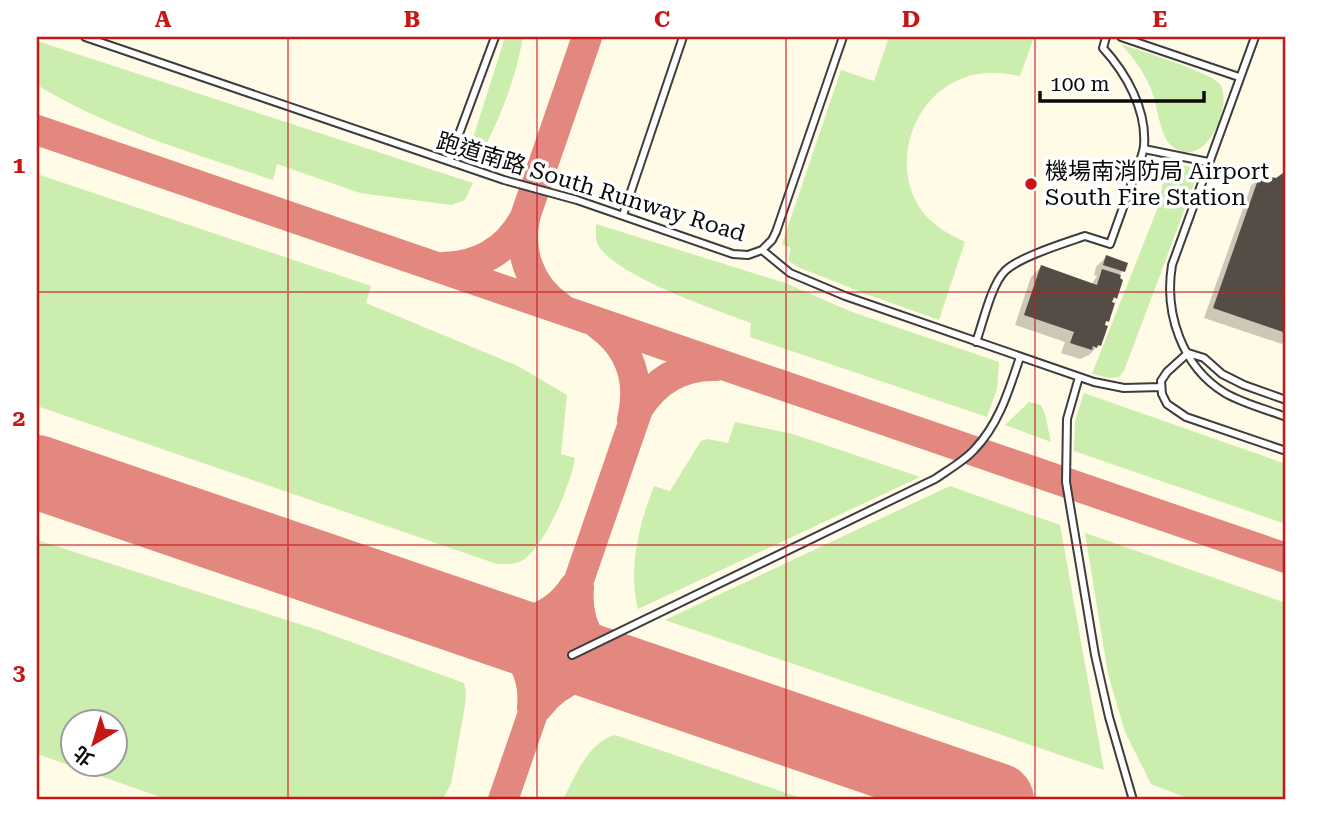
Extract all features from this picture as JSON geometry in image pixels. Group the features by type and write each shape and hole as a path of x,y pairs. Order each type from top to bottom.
{"lane":[{"name":"跑道南路 South Runway Road","path":"85,37 449,162 623,215 733,254 748,255 762,250 783,269 864,304 1079,377 1108,386 1161,387"},
{"path":"449,162 495,37"},
{"path":"623,215 683,37"},
{"path":"762,250 776,232 843,37"},
{"path":"976,342 997,285 1006,270 1021,261 1085,236 1110,244 1144,149 1142,117 1123,76 1102,48 1105,37"},
{"path":"1121,37 1240,77"},
{"path":"1255,37 1172,265 1169,280 1172,319 1188,354 1203,376 1227,394 1286,416"},
{"path":"1144,149 1208,162"},
{"path":"1188,354 1167,372 1161,381 1167,404 1179,413 1286,451"},
{"path":"1188,354 1203,358 1222,374 1244,386 1286,400"},
{"path":"572,655 935,479 974,451 995,422 1020,357"},
{"path":"1079,377 1067,419 1066,482 1109,717 1133,800"}],"green space":[{"path":"505,37 523,37 506,99 479,158 468,154"},
{"path":"889,37 1034,37 1020,76 988,73 956,81 939,92 926,106 909,141 908,180 914,198 934,223 965,242 939,320 798,267 788,260 791,248 782,244 841,70 874,81"},
{"path":"37,41 473,183 465,200 451,205 360,193 277,164 273,180 122,127 37,85"},
{"path":"1121,44 1189,68 1220,84 1223,105 1220,118 1215,131 1197,150 1186,152 1168,142 1148,82"},
{"path":"1170,163 1191,167 1195,175 1194,184 1124,371 1119,377 1110,378 1092,374 1158,207 1166,167"},
{"path":"37,174 371,286 366,303 518,366 567,395 561,454 575,458 573,469 563,498 540,542 520,562 497,564 37,406"},
{"path":"596,224 785,283 852,312 999,362 997,389 987,417 750,337 751,323 668,291 608,257 597,243"},
{"path":"1084,393 1286,464 1286,524 1074,451 1075,421"},
{"path":"1029,402 1041,405 1051,442 1005,425"},
{"path":"735,422 793,434 920,477 638,609 634,579 637,547 654,486 670,491 701,441 707,439 728,443"},
{"path":"950,486 1060,525 1104,770 665,620"},
{"path":"1085,533 1286,603 1286,800 1192,800 1151,784 1125,732 1108,674"},
{"path":"37,540 321,631 464,683 466,692 451,784 442,800 169,800 106,778 130,778 130,708 60,708 60,762 37,754"},
{"path":"615,735 807,800 563,800 590,753 605,739"}],"building":[{"path":"1286,171 1286,333 1213,308 1260,174 1276,178"},
{"path":"1106,255 1128,263 1125,272 1103,265"},
{"name":"機場南消防局 Airport South Fire Station","path":"1041,265 1097,285 1102,269 1121,275 1123,280 1117,299 1114,297 1112,302 1115,303 1109,322 1106,321 1105,325 1108,326 1101,346 1093,346 1092,350 1070,343 1074,332 1024,315"}],"taxiway":[{"path":"560,307 540,289 533,278 525,254 524,227 526,214 587,37"},
{"path":"37,130 1286,558"},
{"path":"443,267 470,263 492,253 511,237 526,215"},
{"path":"599,325 619,344 631,367 635,392 632,420"},
{"path":"503,800 638,409 653,390 671,376 692,368 716,366"},
{"path":"480,622 508,623 533,619 555,608 574,587"},
{"path":"579,588 581,619 593,642 612,661 637,677"},
{"path":"475,621 500,635 519,654 530,678 532,707"},
{"path":"538,707 557,688 580,677 605,672 631,675"},
{"path":"877,759 953,800"}],"runway":[{"path":"37,472 997,800"}],"place":[{"name":"機場南消防局 Airport South Fire Station","path":"1031,184"}]}
